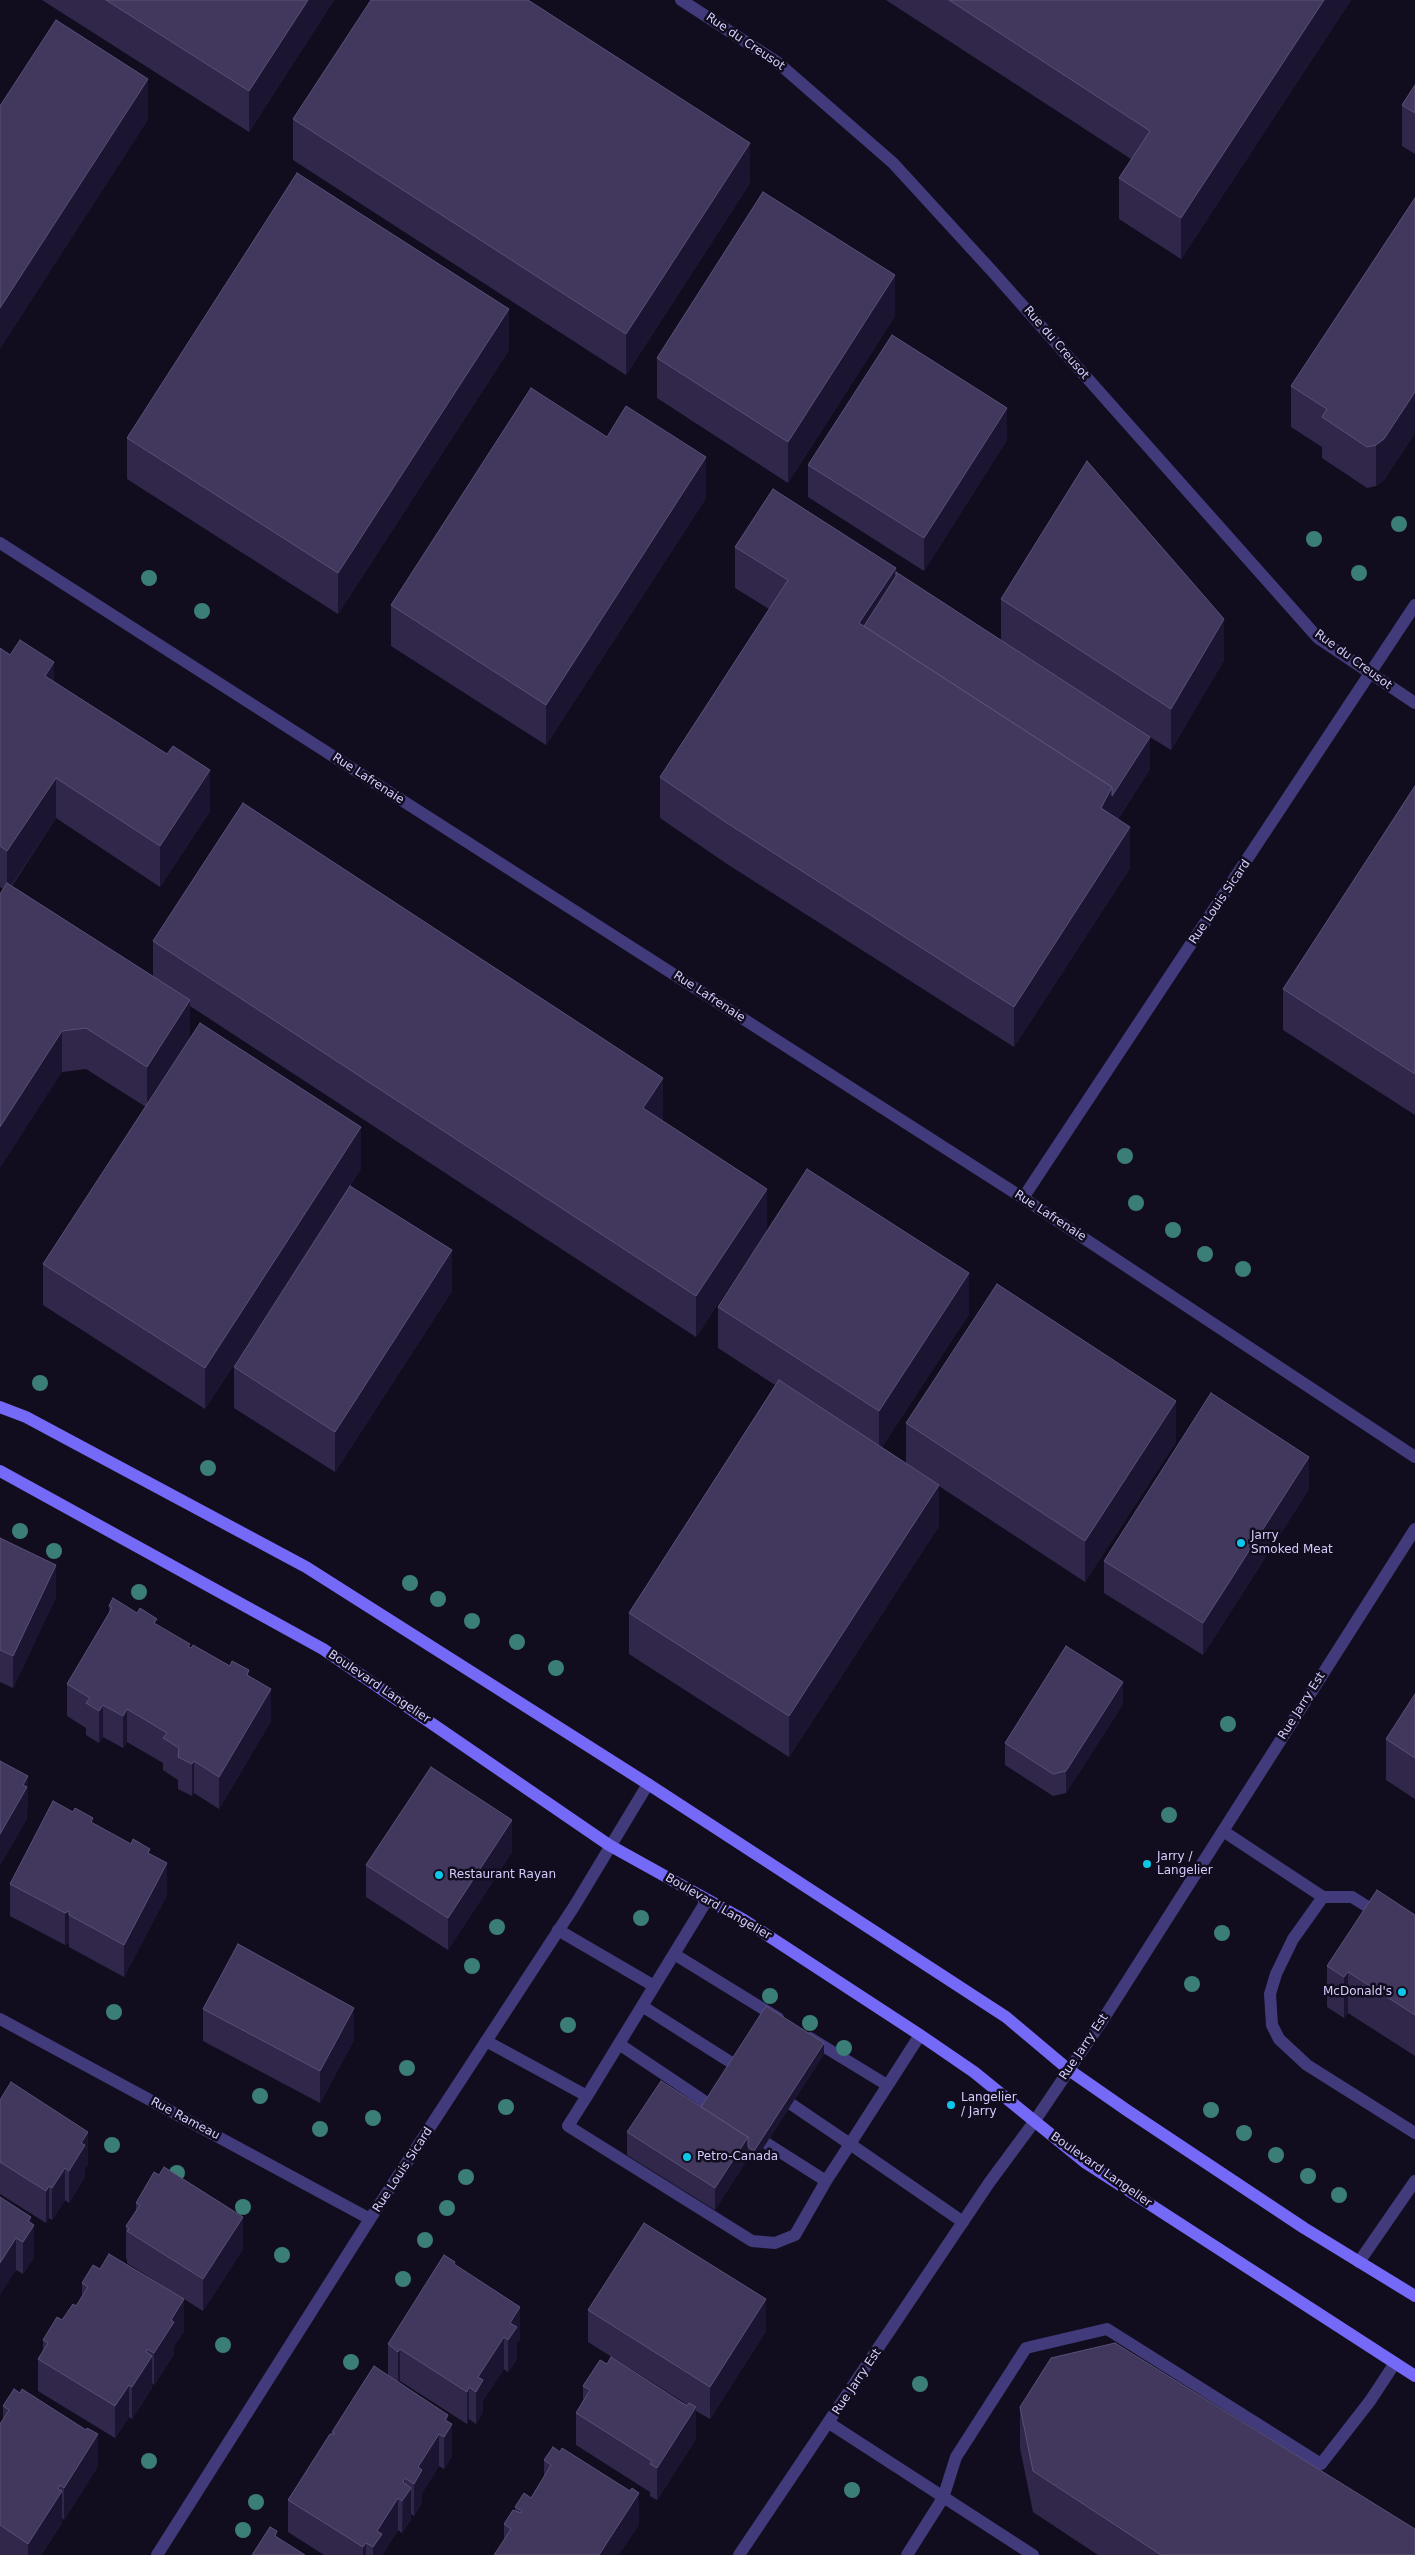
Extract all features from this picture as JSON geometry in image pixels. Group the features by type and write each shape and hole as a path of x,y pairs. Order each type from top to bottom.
{"main road":[{"path":"0,1407 26,1417 306,1567 648,1784 1006,2017 1069,2070 1128,2111 1359,2262 1415,2296"},
{"name":"Boulevard Langelier","path":"0,1471 323,1649 609,1846 744,1920 920,2035 974,2072 1086,2163 1415,2376"}],"street":[{"name":"Rue du Creusot","path":"681,0 777,62 893,163 992,271 1318,638 1415,703"},
{"name":"Rue Lafrenaie","path":"0,543 1023,1198 1415,1457"},
{"name":"Rue Louis Sicard","path":"1023,1198 1415,605"},
{"name":"Rue Jarry Est","path":"738,2555 830,2423 963,2222 1069,2070 1415,1529"},
{"name":"Rue Louis Sicard","path":"157,2555 370,2219 558,1930 648,1784"},
{"path":"1223,1831 1323,1897 1352,1897 1392,1922"},
{"path":"1323,1897 1293,1939 1276,1974 1270,1994 1272,2025 1279,2039 1307,2065 1415,2133"},
{"path":"707,1900 568,2126 752,2241 775,2243 796,2235 826,2180 920,2035"},
{"path":"558,1930 654,1986"},
{"path":"674,1954 887,2085"},
{"path":"642,2006 735,2065"},
{"name":"Rue Rameau","path":"0,2019 370,2219"},
{"path":"486,2042 587,2096"},
{"path":"619,2044 710,2105"},
{"path":"792,2104 963,2222"},
{"path":"766,2143 826,2180"},
{"path":"1359,2262 1415,2181"},
{"path":"907,2555 943,2498 956,2457 1026,2348 1107,2330 1321,2464 1370,2401 1395,2363"},
{"path":"830,2423 1033,2555"}],"building":[{"path":"106,0 308,0 249,91"},
{"path":"371,0 528,0 750,143 626,334 293,119"},
{"path":"949,0 1324,0 1181,218 1119,178 1150,131"},
{"path":"56,20 148,79 0,308 0,106"},
{"path":"1415,85 1415,113 1402,105"},
{"path":"297,173 509,309 338,573 127,438"},
{"path":"763,192 895,275 788,442 657,358"},
{"path":"1415,198 1415,392 1384,439 1376,445 1367,447 1322,417 1327,409 1291,386"},
{"path":"892,335 1007,408 924,538 808,465"},
{"path":"531,388 607,437 626,406 706,457 546,705 391,605"},
{"path":"1087,461 1224,619 1171,709 1001,599"},
{"path":"773,489 896,568 859,623 1112,787 1101,808 1130,827 1014,1007 727,823 660,777 788,580 735,547"},
{"path":"896,572 1150,737 1112,796 1112,787 864,626 896,576"},
{"path":"20,640 54,662 45,676 167,754 173,746 210,770 160,846 56,778 7,851 0,846 0,648 10,655"},
{"path":"1415,786 1415,1074 1283,989"},
{"path":"243,803 663,1078 643,1108 767,1189 696,1296 153,941"},
{"path":"7,883 190,1000 147,1067 86,1028 62,1031 0,1127 0,894"},
{"path":"200,1023 361,1127 205,1368 43,1264"},
{"path":"807,1169 969,1273 879,1411 718,1307"},
{"path":"350,1186 452,1250 335,1432 234,1367"},
{"path":"997,1284 1176,1401 1085,1541 906,1423"},
{"path":"779,1380 939,1485 789,1716 629,1613"},
{"path":"1211,1393 1309,1457 1203,1623 1104,1561"},
{"path":"0,1538 56,1565 13,1656 0,1650"},
{"path":"113,1598 137,1613 140,1608 157,1619 154,1623 190,1644 188,1647 191,1648 193,1645 230,1666 232,1661 249,1670 247,1675 271,1689 219,1777 194,1761 192,1764 178,1757 179,1748 163,1738 167,1733 127,1709 123,1716 103,1705 99,1711 86,1703 90,1698 67,1684 112,1608 109,1606"},
{"path":"1066,1646 1123,1682 1066,1771 1053,1774 1005,1743"},
{"path":"1415,1694 1415,1758 1386,1739"},
{"path":"0,1761 28,1776 23,1785 27,1787 0,1834"},
{"name":"Restaurant Rayan","path":"431,1767 512,1820 448,1918 366,1865"},
{"path":"53,1801 73,1812 75,1808 93,1818 91,1822 131,1844 133,1839 150,1849 148,1853 167,1863 124,1945 69,1915 69,1911 65,1913 10,1884"},
{"path":"1377,1890 1415,1915 1415,2015 1348,1972 1344,1977 1327,1966"},
{"path":"238,1944 354,2008 320,2071 203,2009"},
{"name":"Petro-Canada","path":"766,2006 824,2043 754,2151 748,2147 748,2137 701,2107"},
{"name":"Petro-Canada","path":"661,2081 748,2137 715,2188 627,2132"},
{"path":"11,2082 88,2132 81,2143 85,2145 69,2171 65,2168 52,2188 49,2186 46,2191 0,2162 0,2100"},
{"path":"164,2167 243,2217 203,2279 127,2231 129,2229 126,2226 140,2205 136,2203 154,2172 159,2175"},
{"path":"0,2197 31,2217 28,2221 34,2225 23,2242 16,2238 0,2263"},
{"path":"644,2223 766,2299 710,2387 588,2310"},
{"path":"109,2254 184,2299 171,2320 174,2322 154,2353 147,2349 146,2352 152,2356 132,2387 129,2385 115,2406 38,2359 48,2343 43,2340 57,2317 62,2320 73,2304 76,2306 88,2287 82,2283 93,2265 100,2269"},
{"path":"444,2255 455,2262 454,2264 520,2307 510,2323 517,2327 508,2340 504,2337 478,2377 483,2380 476,2392 469,2387 467,2392 400,2349 398,2352 388,2344"},
{"path":"1115,2343 1415,2529 1415,2555 1161,2555 1033,2471 1020,2407 1051,2358"},
{"path":"611,2357 687,2406 689,2403 696,2407 657,2468 650,2464 652,2461 576,2413 590,2390 583,2386 600,2360 607,2364"},
{"path":"374,2366 448,2415 445,2420 452,2424 444,2437 439,2434 418,2467 422,2470 414,2484 405,2478 403,2482 411,2488 402,2501 398,2498 377,2531 382,2534 373,2547 366,2543 363,2547 288,2500 330,2434 335,2434 332,2432"},
{"path":"14,2389 20,2393 22,2389 86,2430 87,2428 98,2434 64,2488 60,2485 58,2489 62,2491 28,2544 0,2525 0,2424 9,2410 3,2406"},
{"path":"553,2447 560,2452 562,2448 630,2491 632,2488 639,2493 599,2555 494,2555 511,2529 504,2524 513,2510 521,2513 522,2511 515,2507 524,2493 531,2498 551,2465 544,2460"},
{"path":"270,2527 277,2531 275,2536 305,2555 252,2555"}],"place":[{"name":"Jarry Smoked Meat","path":"1241,1543"},
{"name":"Jarry / Langelier","path":"1147,1864"},
{"name":"Restaurant Rayan","path":"439,1875"},
{"name":"McDonald's","path":"1402,1992"},
{"name":"Langelier / Jarry","path":"951,2105"},
{"name":"Petro-Canada","path":"687,2157"}]}
